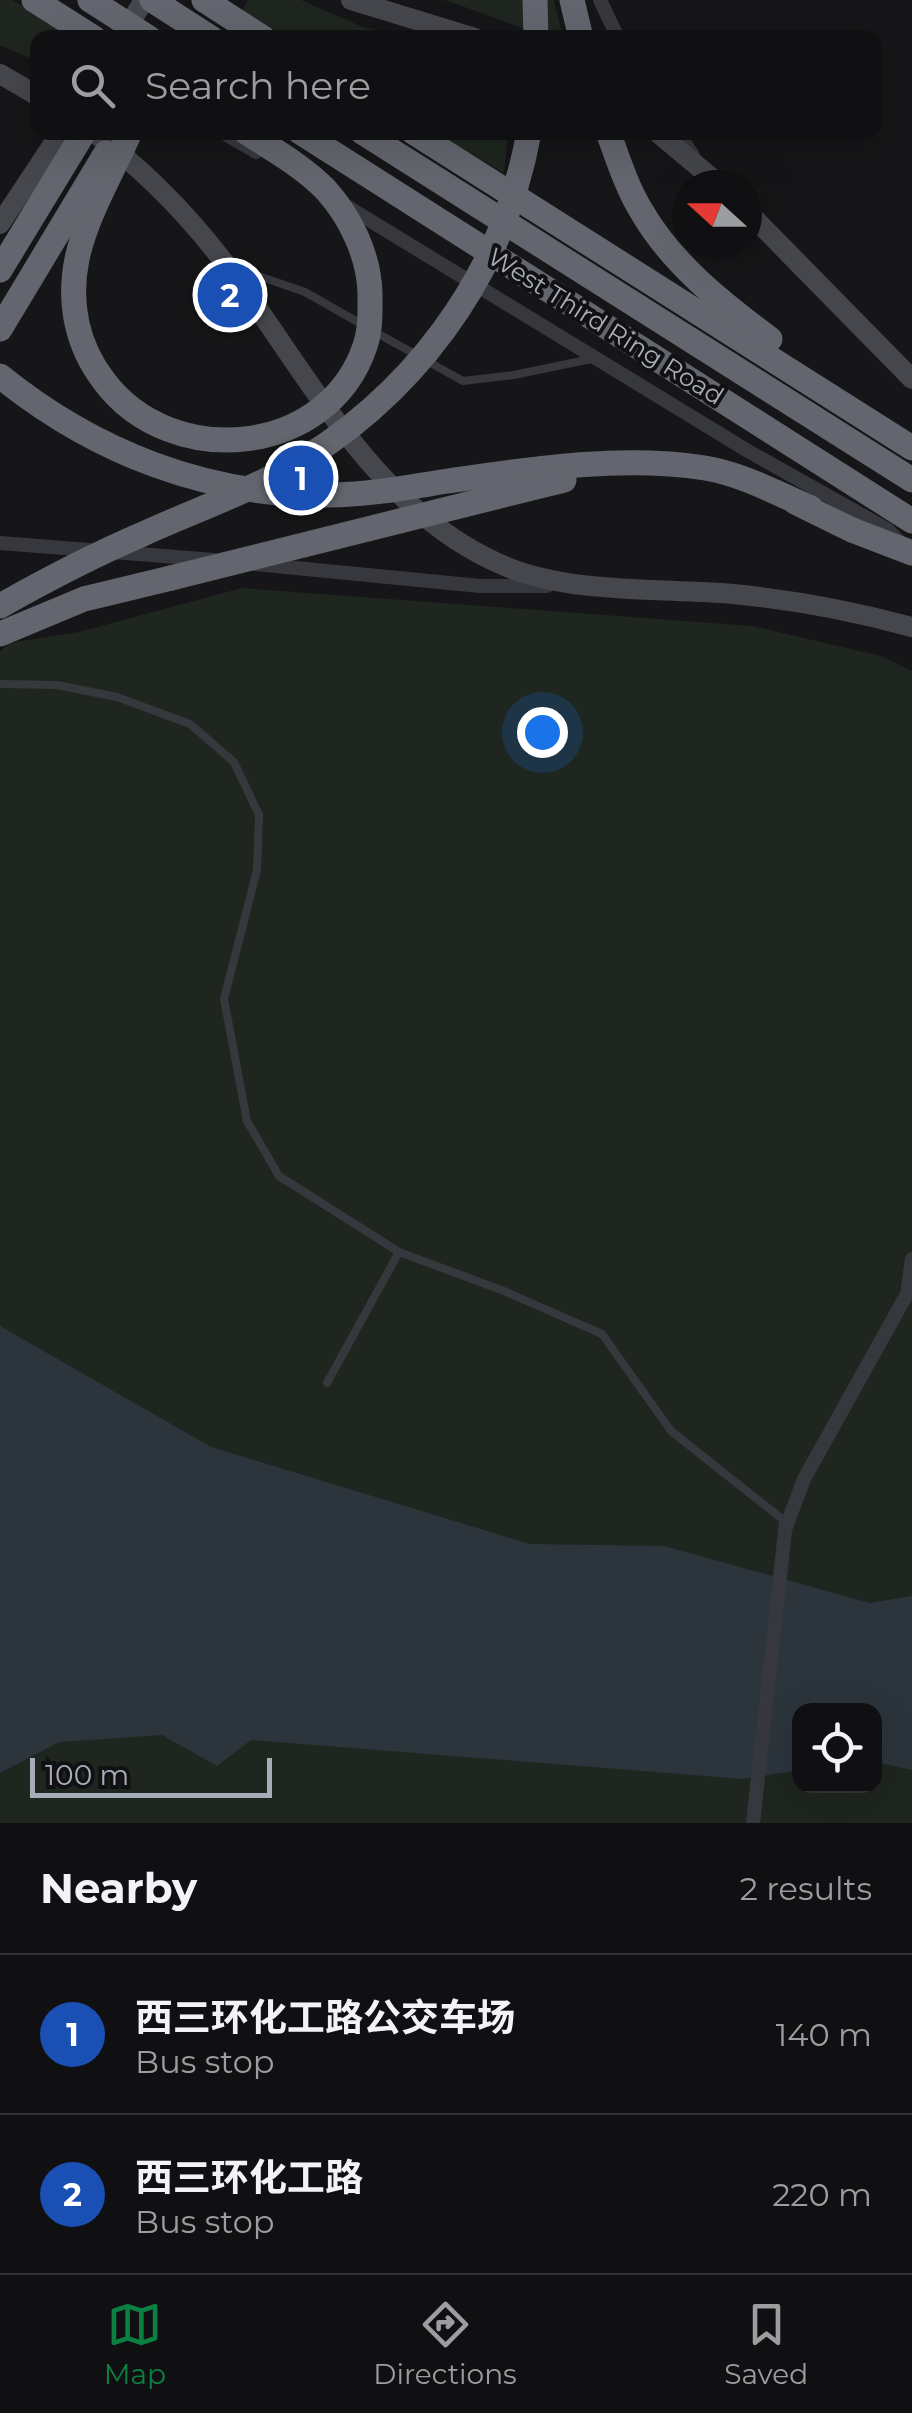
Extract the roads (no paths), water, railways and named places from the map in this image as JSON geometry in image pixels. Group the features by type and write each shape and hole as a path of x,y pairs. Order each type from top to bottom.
{"highway":[{"path":"34,0 81,30"},
{"path":"90,0 134,30"},
{"path":"152,0 199,30"},
{"path":"150,30 166,0"},
{"path":"186,30 203,0 250,30"},
{"path":"535,0 536,30"},
{"path":"572,0 579,30"},
{"path":"0,270 79,140"},
{"path":"0,328 118,140"},
{"path":"119,140 77,257 74,310 82,345 112,392 140,416 199,440 237,442 272,435 298,424 332,398 365,348 371,320 370,281 362,250 346,219 327,192 303,169 258,140"},
{"name":"West Third Ring Road","path":"313,140 912,521"},
{"name":"West Third Ring Road","path":"375,140 912,480"},
{"path":"426,140 904,443"},
{"path":"0,606 141,534 282,472 366,414 411,372 471,292 510,206 527,140"},
{"path":"611,140 641,212 677,258 733,311 842,391 904,443"},
{"path":"0,376 61,422 94,439 167,470 221,485 330,495 379,492 533,470 647,462 707,468 743,478 852,530 911,553"},
{"path":"0,634 84,599 584,476 700,476 765,490 810,508"}],"main road":[{"path":"125,30 144,0"},
{"path":"188,30 212,0"},
{"path":"352,0 449,30"},
{"path":"0,74 30,91"},
{"path":"0,224 56,140"},
{"path":"0,306 117,140"},
{"path":"123,140 226,266 361,452 415,510 442,532 510,568 603,586 792,601 912,627"},
{"path":"667,140 702,168"},
{"path":"762,226 912,379"}],"street":[{"path":"600,0 614,30"},
{"path":"236,140 748,450 887,529 911,553"},
{"path":"683,140 702,168"},
{"path":"0,543 480,586 603,586"},
{"path":"754,1817 786,1525 804,1479 907,1294 912,1259"}],"lane":[{"path":"226,266 304,292 463,381 597,358"},
{"path":"0,684 57,685 118,697 190,724 234,762 259,815 257,870 224,999 247,1121 279,1176 399,1252 504,1291 602,1334 671,1432 786,1525"},
{"path":"328,1384 399,1252"}],"place":[{"name":"西三环化工路","path":"230,295"},
{"name":"西三环化工路公交车场","path":"301,478"}]}
